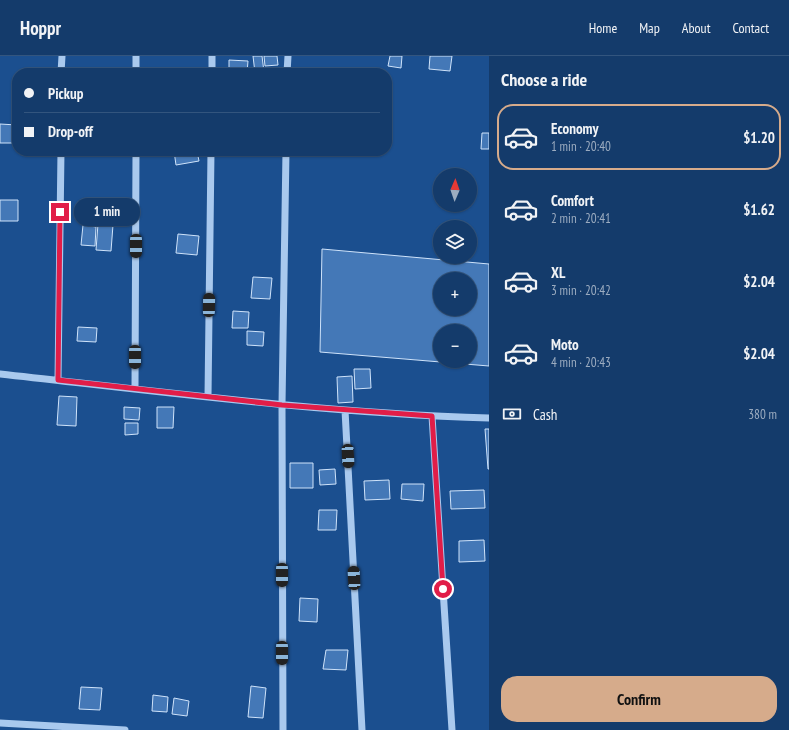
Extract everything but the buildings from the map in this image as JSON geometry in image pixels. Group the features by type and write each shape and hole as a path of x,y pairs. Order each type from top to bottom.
{"street":[{"path":"61,68 62,56"},
{"path":"136,56 136,68"},
{"path":"212,56 212,68"},
{"path":"287,68 288,56"},
{"path":"58,380 60,156"},
{"path":"135,389 136,156"},
{"path":"208,397 211,156"},
{"path":"282,730 282,405 286,156"},
{"path":"0,374 282,405 432,416 489,418"},
{"path":"345,410 362,730"},
{"path":"432,416 452,730"},
{"path":"0,723 125,730"}],"route":[{"path":"60,212 58,380 282,405 432,416 443,589"}]}
